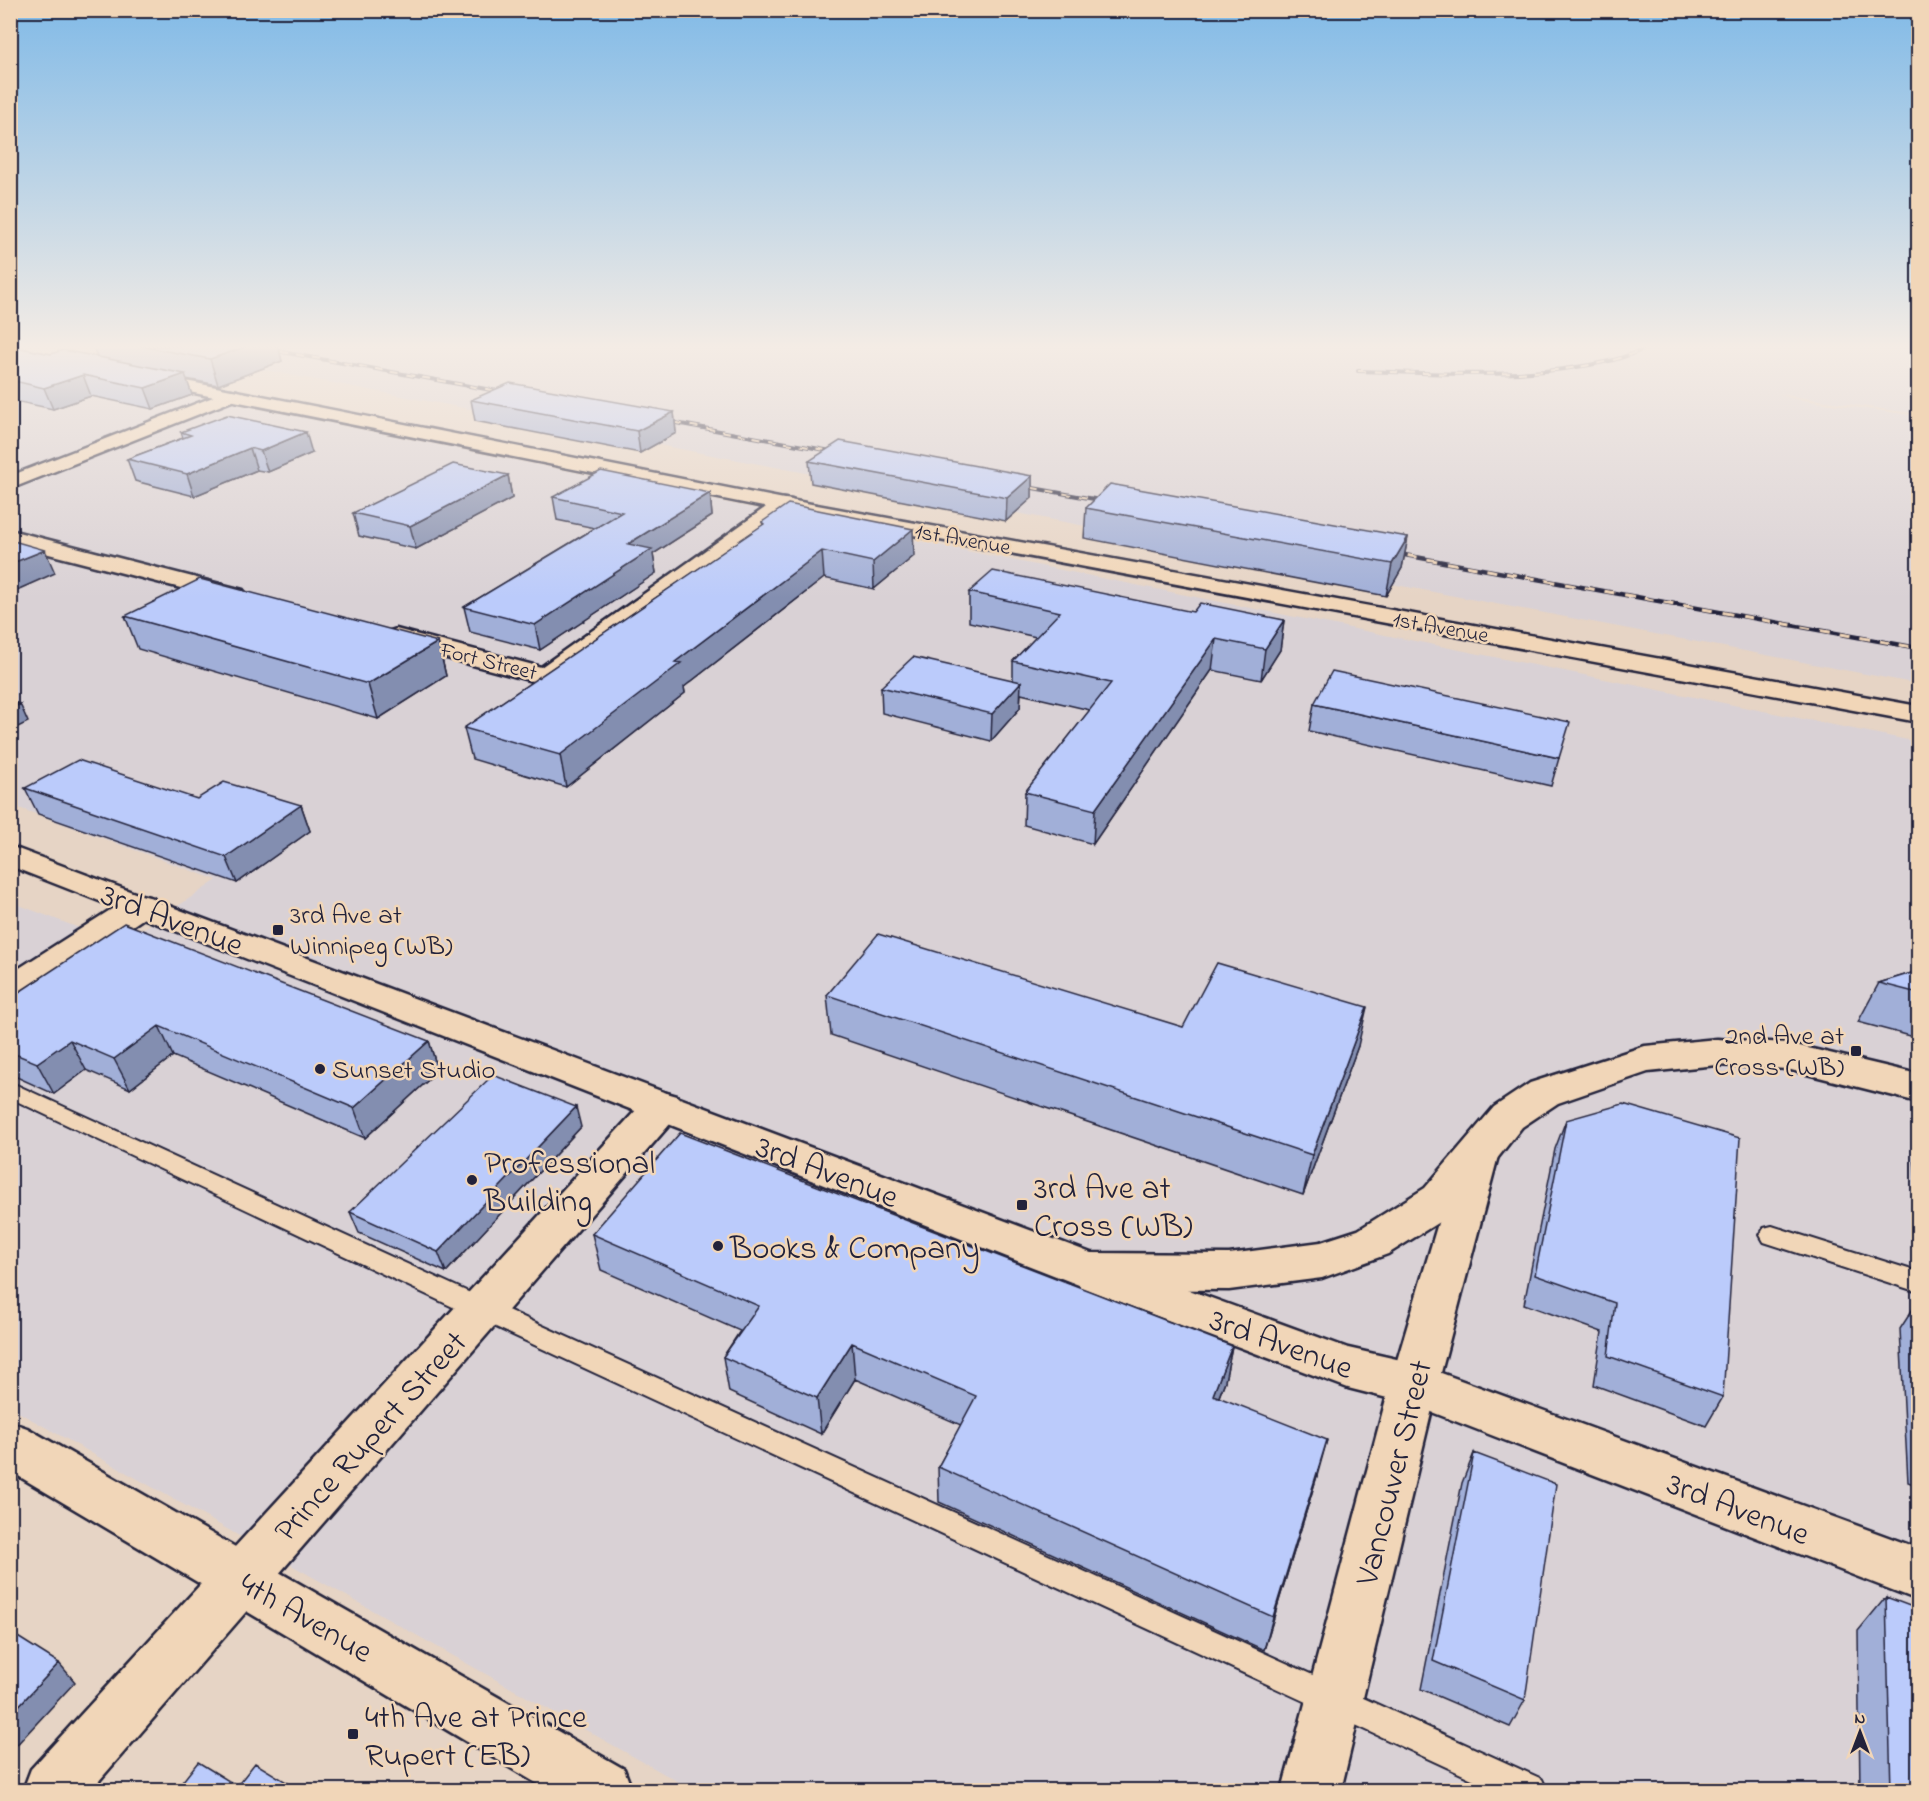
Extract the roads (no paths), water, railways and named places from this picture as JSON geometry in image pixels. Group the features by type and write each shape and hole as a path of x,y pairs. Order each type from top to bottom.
{"main road":[{"path":"10,483 143,430"},
{"name":"1st Avenue","path":"407,430 784,505 1918,714"},
{"name":"Fort Street","path":"375,632 545,676 784,505"},
{"path":"10,537 261,602"},
{"name":"3rd Avenue","path":"10,855 1089,1271 1348,1368 1414,1384 1918,1574"},
{"path":"10,991 141,905"},
{"path":"1089,1271 1229,1272 1322,1260 1373,1242 1440,1200 1508,1117 1544,1093 1645,1059 1717,1052 1787,1056 1918,1088"},
{"name":"Prince Rupert Street","path":"52,1791 663,1106"},
{"name":"Vancouver Street","path":"1311,1791 1414,1384 1478,1154"},
{"name":"4th Avenue","path":"10,1444 603,1791"}],"lane":[{"path":"10,1089 481,1309 1531,1791"},
{"path":"1772,1235 1918,1282"}],"railway":[{"path":"715,430 842,453"},
{"path":"1016,485 1111,502"},
{"path":"1388,552 1918,648"}],"place":[{"name":"3rd Ave at Winnipeg (WB)","path":"278,930"},
{"name":"2nd Ave at Cross (WB)","path":"1856,1051"},
{"name":"Sunset Studio","path":"320,1069"},
{"name":"Professional Building","path":"472,1180"},
{"name":"3rd Ave at Cross (WB)","path":"1022,1205"},
{"name":"Books & Company","path":"718,1246"},
{"name":"4th Ave at Prince Rupert (EB)","path":"353,1734"}]}
